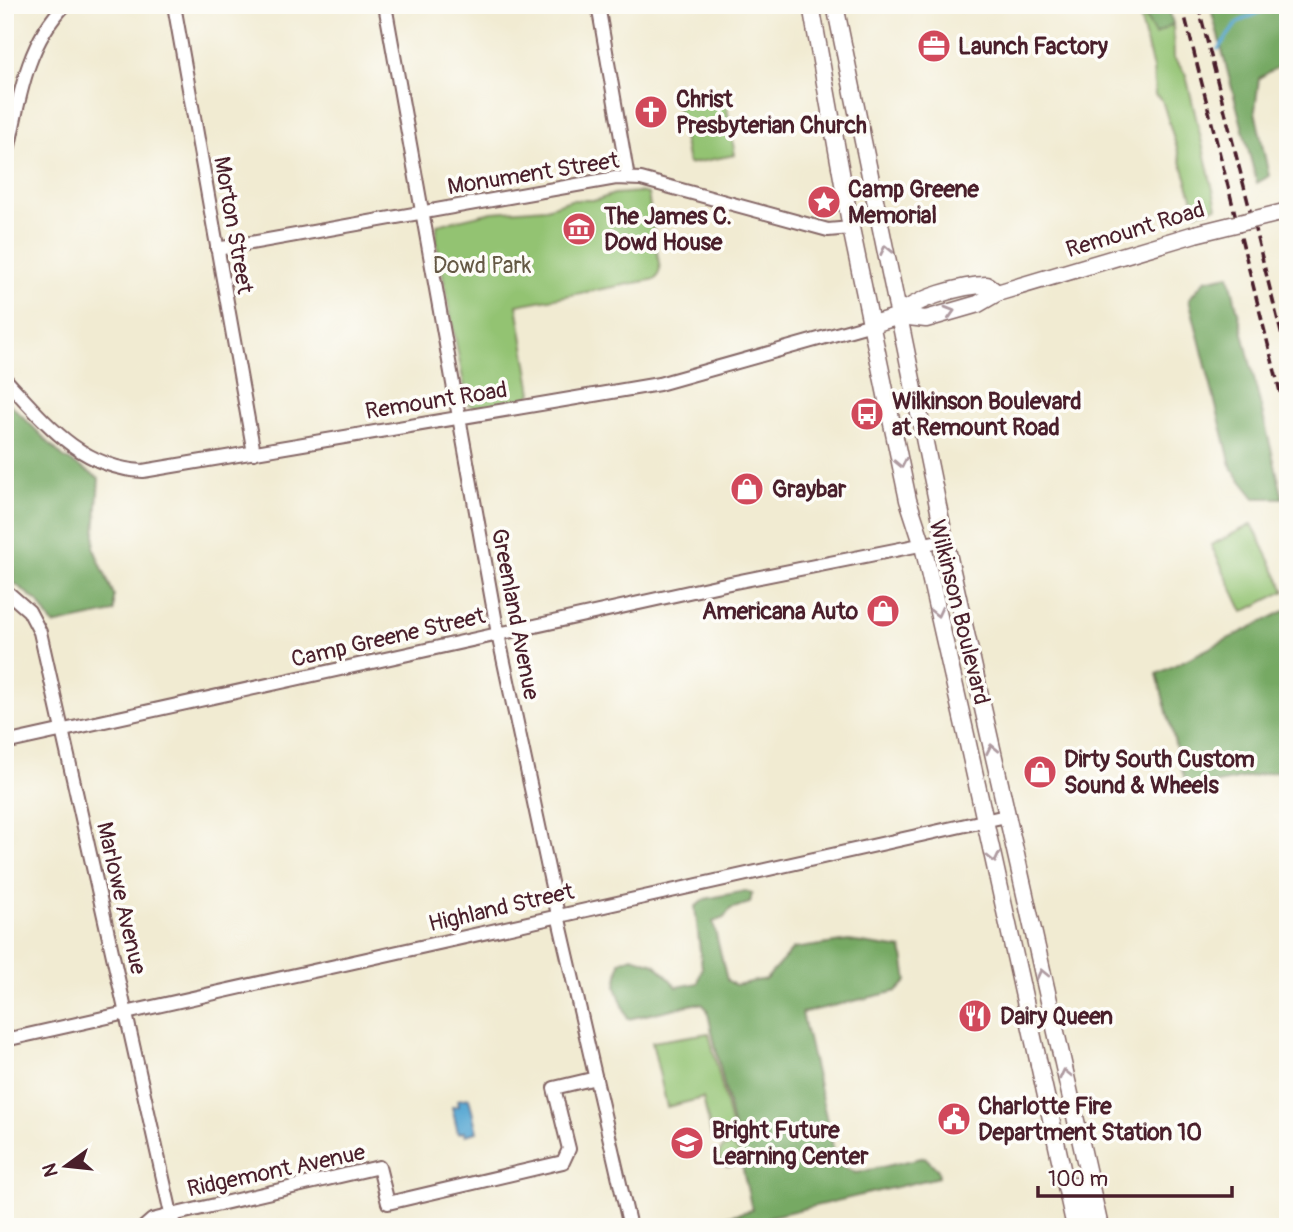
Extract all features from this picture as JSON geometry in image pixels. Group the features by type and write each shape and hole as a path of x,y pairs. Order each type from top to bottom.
{"main road":[{"name":"Wilkinson Boulevard","path":"811,5 851,228 908,500 923,546 1075,1227"},
{"name":"Wilkinson Boulevard","path":"835,5 945,540 1100,1227"},
{"name":"Remount Road","path":"872,324 900,316 926,319 978,304 997,293 1195,234 1288,211"},
{"path":"1052,1125 1087,1227"}],"street":[{"path":"5,164 32,53 45,27 65,5"},
{"name":"Morton Street","path":"174,5 254,453"},
{"name":"Greenland Avenue","path":"385,5 498,634 558,915 630,1227"},
{"path":"598,5 628,178"},
{"name":"Monument Street","path":"217,249 628,178 828,230 851,228"},
{"name":"Remount Road","path":"5,379 72,447 111,466 132,470 164,469 659,384 872,324"},
{"name":"Camp Greene Street","path":"5,743 498,634 945,540"},
{"name":"Marlowe Avenue","path":"5,590 29,611 37,625 173,1221"},
{"name":"Highland Street","path":"5,1040 1006,816"},
{"name":"Ridgemont Avenue","path":"144,1227 152,1220 173,1221 379,1167 388,1203 563,1162 569,1149 554,1088 596,1078"}],"green space":[{"path":"1137,5 1155,34 1173,24 1174,58 1186,75 1217,207 1197,213 1162,100 1155,95 1153,69"},
{"path":"1139,5 1168,5 1173,24 1155,35"},
{"path":"1210,5 1288,5 1288,61 1259,78 1255,111 1269,176 1257,183"},
{"path":"724,89 735,155 688,164 676,98"},
{"name":"Dowd Park","path":"614,194 648,194 660,270 656,279 517,305 532,393 527,398 477,407 468,405 436,240 437,225 492,212 546,208 571,200 597,200"},
{"path":"1229,275 1283,498 1255,498 1232,469 1189,299 1205,280"},
{"path":"5,399 63,457 99,478 94,549 114,595 114,612 53,625 39,603 13,582 13,553 5,544"},
{"path":"1252,524 1285,591 1243,612 1211,545"},
{"path":"1288,609 1288,769 1187,789 1157,674"},
{"path":"745,891 752,893 750,903 730,909 724,918 713,922 727,980 735,985 766,979 793,949 849,941 902,949 907,981 897,991 802,1013 837,1164 856,1173 925,1157 938,1170 939,1177 768,1217 768,1227 684,1227 752,1210 707,1009 702,1004 694,1004 628,1019 616,987 620,962 632,957 655,964 677,987 698,983 702,968 695,907 705,899"},
{"path":"709,1033 733,1133 712,1138 703,1098 667,1107 652,1042"},
{"path":"729,1146 736,1149 739,1156 736,1163 729,1166 722,1163 719,1156 722,1149"}],"water":[{"path":"469,1098 477,1132 465,1135 464,1132 458,1133 452,1107 458,1106 457,1100"}],"waterway":[{"path":"1218,49 1238,22 1276,5"}],"railway":[{"path":"1182,5 1288,423"},
{"path":"1198,5 1288,360"}],"place":[{"name":"Launch Factory","path":"934,46"},
{"name":"Christ Presbyterian Church","path":"651,112"},
{"name":"Camp Greene Memorial","path":"824,202"},
{"name":"The James C. Dowd House","path":"579,229"},
{"name":"Wilkinson Boulevard at Remount Road","path":"867,414"},
{"name":"Graybar","path":"747,489"},
{"name":"Americana Auto","path":"883,611"},
{"name":"Dirty South Custom Sound & Wheels","path":"1040,772"},
{"name":"Dairy Queen","path":"975,1016"},
{"name":"Charlotte Fire Department Station 10","path":"954,1119"},
{"name":"Bright Future Learning Center","path":"687,1143"}]}
